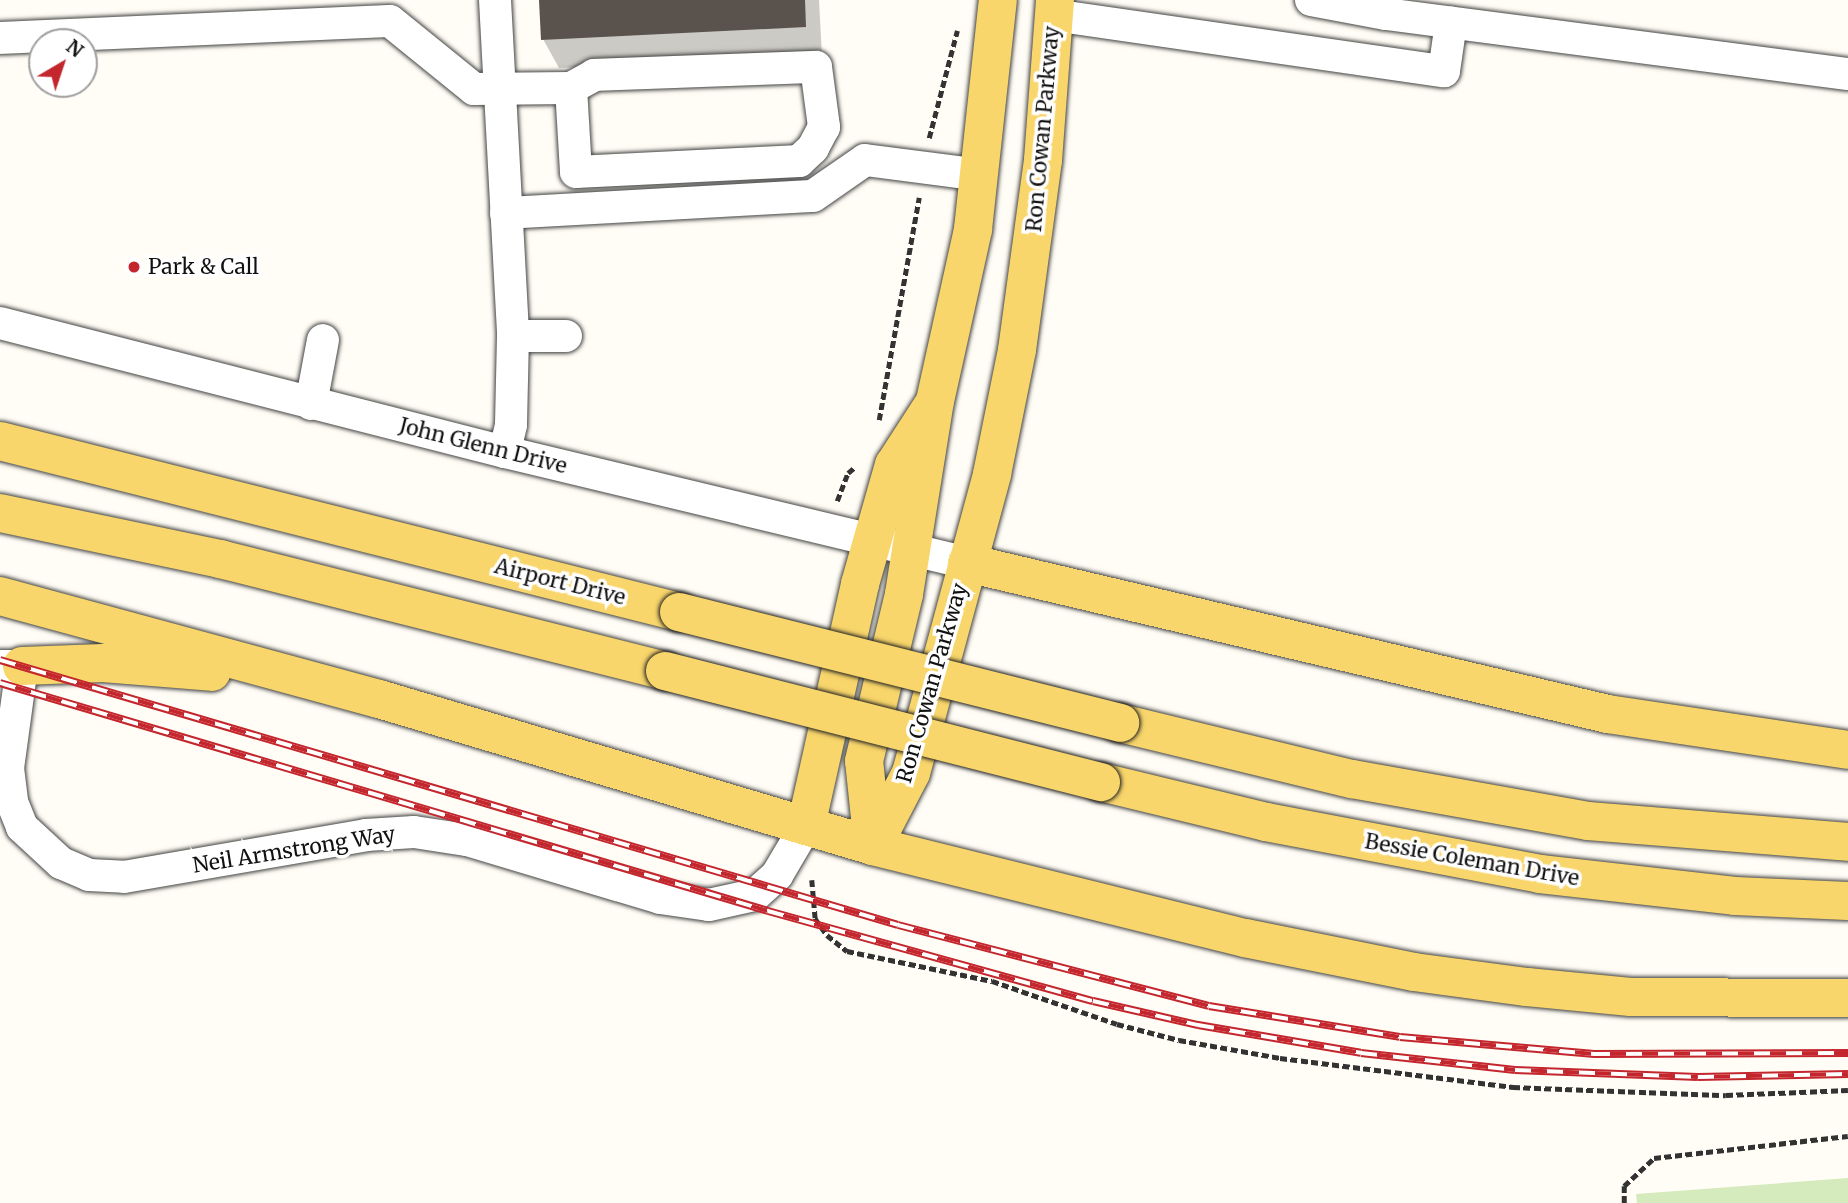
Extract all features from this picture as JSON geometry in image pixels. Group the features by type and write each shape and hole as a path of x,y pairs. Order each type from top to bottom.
{"main road":[{"name":"Ron Cowan Parkway","path":"873,846 864,761 912,551 935,401 973,229 998,0"},
{"name":"Ron Cowan Parkway","path":"873,846 911,773 992,474 1017,351 1044,160 1054,8"},
{"path":"806,826 872,542 894,465 935,401"},
{"name":"Airport Drive","path":"0,441 1352,779 1588,821 1848,842"},
{"name":"Bessie Coleman Drive","path":"0,513 220,559 1266,822 1528,872 1640,888 1848,901"},
{"path":"967,563 1608,714 1848,750"},
{"path":"0,596 379,699 873,846 1245,938 1414,972 1630,997 1848,998"},
{"path":"11,666 103,663 184,667 379,699"}],"street":[{"path":"495,0 487,89 506,213 513,336 511,425 505,452"},
{"path":"1311,0 1451,23 1848,74"},
{"path":"1054,8 1444,71 1451,23"},
{"path":"0,38 390,21 487,89 571,88 594,75 816,67 824,127 814,148 799,161 576,172 571,88"},
{"path":"506,213 813,196 865,160 980,175"},
{"name":"John Glenn Drive","path":"0,323 311,404 967,563"},
{"path":"513,336 566,336"},
{"path":"311,404 323,340"},
{"name":"Neil Armstrong Way","path":"11,666 8,768 12,802 22,827 39,846 89,875 124,877 366,835 414,832 467,840 660,898 709,905 755,895 777,875 806,826"}],"path":[{"path":"878,424 924,167 959,22"},
{"path":"839,491 857,465"},
{"path":"814,892 815,918 827,936 847,951 992,981 1117,1024 1192,1042 1380,1072 1513,1087 1726,1095 1848,1090"},
{"path":"1624,1203 1624,1186 1654,1158 1848,1136"}],"green space":[{"path":"1848,1178 1848,1203 1637,1203 1636,1194"}],"building":[{"path":"539,0 805,0 806,27 541,40"}],"railway":[{"path":"0,660 898,925 1209,1006 1400,1037 1594,1054 1848,1053"},
{"path":"0,683 768,911 1093,1001 1198,1025 1361,1053 1515,1070 1698,1077 1848,1074"}],"place":[{"name":"Park & Call","path":"134,267"}]}
